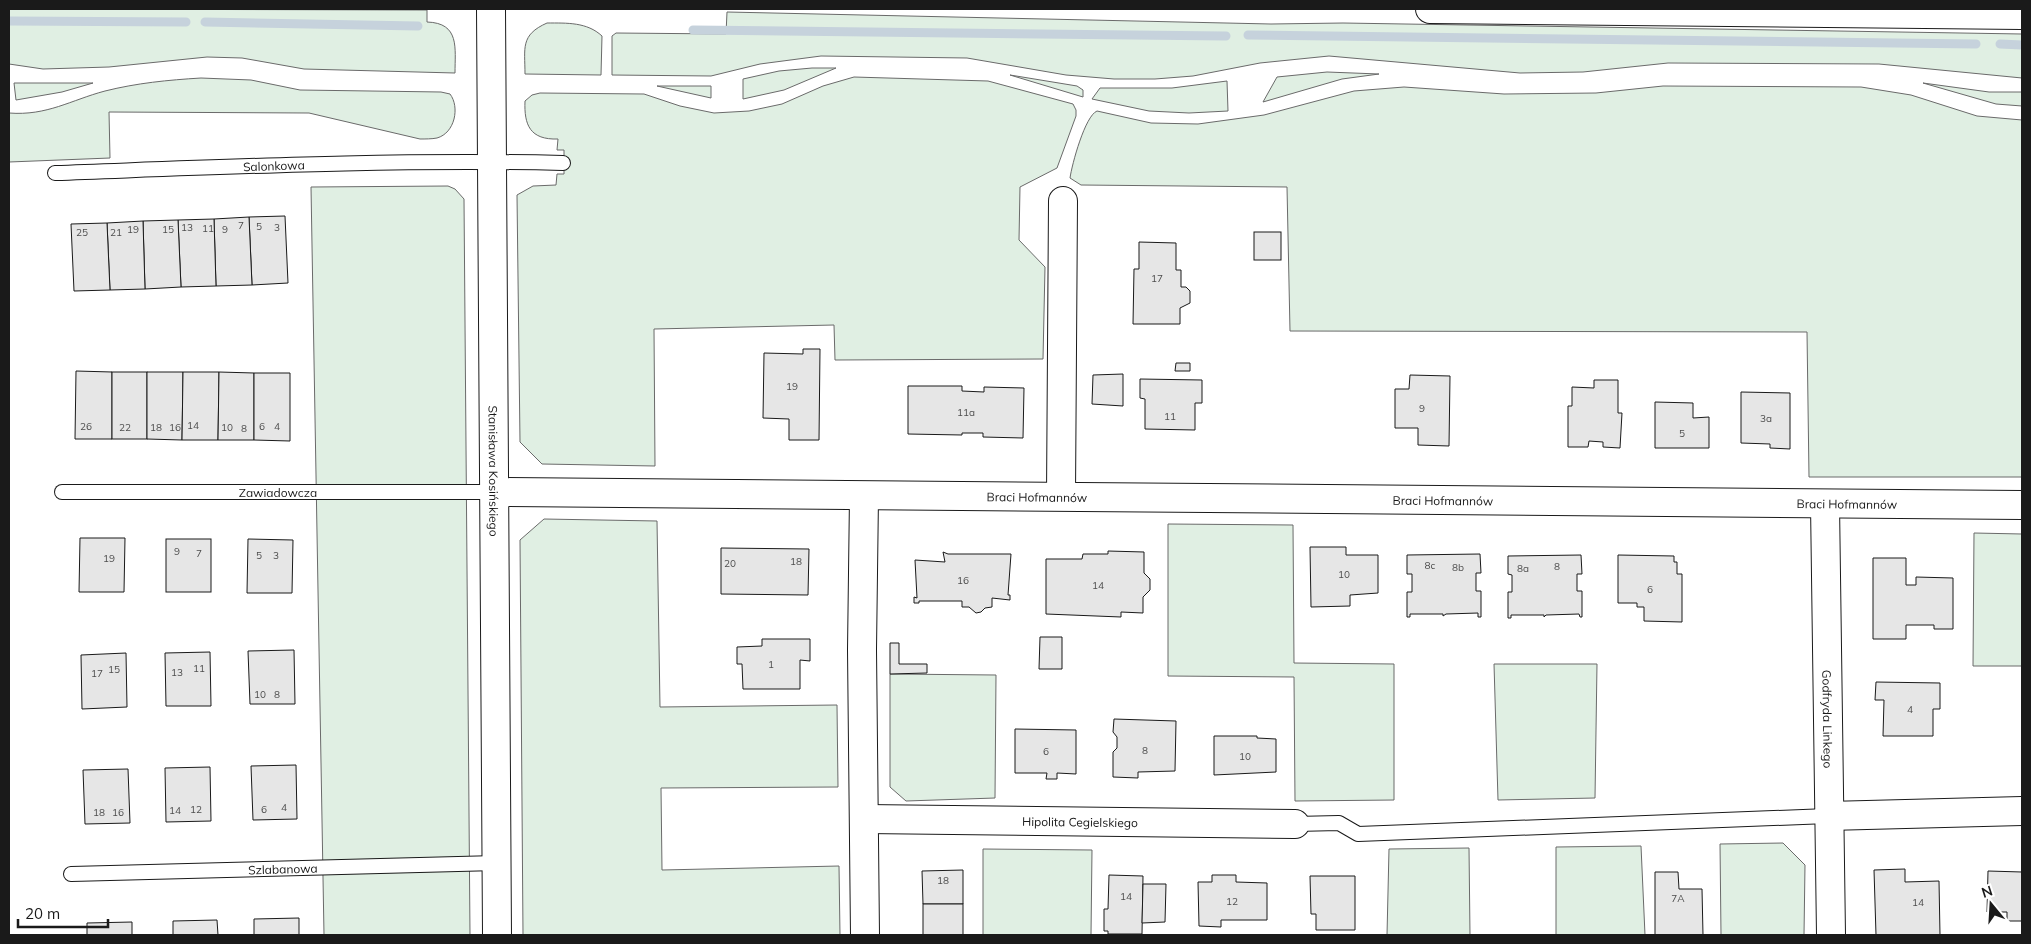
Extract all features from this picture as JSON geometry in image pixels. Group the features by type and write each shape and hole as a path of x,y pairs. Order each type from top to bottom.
{"street":[{"name":"Stanisława Kosińskiego","path":"491,9 497,935"},
{"path":"1430,9 2022,16"},
{"path":"1061,496 1063,202"},
{"name":"Braci Hofmannów","path":"495,492 2022,505"},
{"path":"864,496 862,650 865,819 864,935"},
{"name":"Godfryda Linkego","path":"1825,504 1831,935"},
{"path":"1828,816 2022,811"},
{"name":"Hipolita Cegielskiego","path":"865,819 1295,824"}],"lane":[{"name":"Salonkowa","path":"55,173 304,164 492,161 563,163"},
{"name":"Zawiadowcza","path":"62,492 495,492"},
{"path":"1295,824 1340,823 1358,834 1828,816"},
{"name":"Szlabanowa","path":"71,874 497,863"}],"green space":[{"path":"9,9 427,10 427,22 438,23 445,27 453,38 455,46 455,73 304,69 242,58 207,57 109,67 43,69 9,64"},
{"path":"727,12 1271,24 1343,23 2022,34 2022,78 1879,64 1668,63 1583,72 1520,73 1329,56 1260,63 1193,76 1155,79 1114,79 1066,75 967,58 821,56 760,64 711,76 612,75 612,36 616,33 726,34"},
{"path":"547,23 569,23 583,26 596,31 602,36 601,75 525,74 525,50 528,38 532,32"},
{"path":"836,68 784,90 743,99 743,79 779,71"},
{"path":"1327,72 1379,74 1342,79 1263,102 1277,77"},
{"path":"1010,75 1077,86 1083,90 1083,97"},
{"path":"854,77 988,81 1073,104 1076,116 1057,168 1020,187 1019,240 1045,267 1043,359 835,360 834,325 654,329 655,466 542,464 520,442 517,195 533,186 556,185 557,174 564,174 564,150 557,150 558,139 541,137 531,129 526,117 525,101 532,95 540,93 644,94 680,106 714,113 749,111 782,104 823,86"},
{"path":"201,78 251,80 300,90 441,92 450,94 453,99 455,106 454,119 448,131 443,135 437,138 420,139 309,113 109,112 110,158 9,162 9,113 47,110 105,91 129,86"},
{"path":"1227,81 1228,111 1189,113 1149,111 1092,99 1100,88 1172,88"},
{"path":"14,83 93,83 62,92 16,100"},
{"path":"1923,83 1989,92 2022,92 2022,106 1996,104"},
{"path":"657,86 711,86 711,98"},
{"path":"1663,86 1861,87 1911,95 1977,116 2022,120 2022,477 1809,477 1807,332 1290,331 1287,187 1081,185 1070,178 1073,162 1084,131 1092,115 1097,111 1151,123 1198,124 1264,115 1354,91 1404,87 1504,94 1596,93"},
{"path":"448,186 455,189 464,199 470,935 324,935 311,187"},
{"path":"544,519 657,521 660,707 837,705 838,787 661,788 662,870 839,866 840,935 523,935 520,540"},
{"path":"1168,524 1293,525 1294,663 1394,664 1394,800 1295,801 1294,677 1168,676"},
{"path":"1974,533 2022,534 2022,666 1973,666"},
{"path":"1494,664 1597,664 1595,798 1498,800"},
{"path":"890,674 996,675 995,798 906,801 890,787"},
{"path":"1783,843 1805,865 1804,935 1721,935 1720,844"},
{"path":"1641,846 1645,935 1556,935 1556,847"},
{"path":"1469,848 1470,935 1387,935 1389,849"},
{"path":"983,849 1092,850 1091,935 983,935"}],"building":[{"path":"285,216 288,283 252,285 249,217"},
{"path":"249,217 252,285 216,286 214,219"},
{"path":"214,219 216,286 181,287 178,220"},
{"path":"178,220 181,287 145,289 143,221"},
{"path":"143,221 145,289 110,290 107,223"},
{"path":"107,223 110,290 74,291 71,224"},
{"path":"1254,232 1281,232 1281,260 1254,260"},
{"path":"1139,242 1176,243 1176,270 1181,270 1181,287 1186,287 1190,291 1190,303 1180,308 1180,324 1133,324 1134,269 1139,269"},
{"path":"803,349 820,349 819,440 789,440 789,419 763,418 764,353 803,354"},
{"path":"1176,363 1190,363 1190,371 1175,371"},
{"path":"76,371 112,372 112,439 75,439"},
{"path":"112,372 147,372 147,439 112,439"},
{"path":"147,372 183,372 182,440 147,439"},
{"path":"183,372 219,372 218,440 182,440"},
{"path":"219,372 254,373 254,440 218,440"},
{"path":"254,373 290,373 290,441 254,440"},
{"path":"1123,374 1123,406 1092,404 1093,375"},
{"path":"1410,375 1450,376 1449,446 1418,445 1418,428 1395,428 1395,389 1409,389"},
{"path":"1140,379 1202,380 1202,403 1195,403 1195,430 1145,429 1145,399 1140,398"},
{"path":"1594,380 1618,380 1618,413 1622,413 1620,448 1603,447 1603,442 1589,441 1588,447 1568,447 1568,406 1572,406 1572,387 1594,388"},
{"path":"908,386 962,386 962,391 984,392 984,387 1024,388 1023,438 983,437 983,433 962,433 962,435 908,434"},
{"path":"1741,392 1790,393 1790,449 1770,448 1770,444 1741,443"},
{"path":"1655,402 1693,403 1693,418 1709,417 1709,448 1655,448"},
{"path":"80,538 125,538 124,592 79,592"},
{"path":"166,539 211,539 211,592 166,592"},
{"path":"248,539 293,540 292,593 247,593"},
{"path":"1310,547 1346,547 1346,555 1378,555 1378,593 1350,595 1350,606 1311,607"},
{"path":"721,548 809,549 808,595 721,594"},
{"path":"1108,551 1144,552 1144,573 1150,579 1150,590 1143,597 1143,613 1121,612 1121,617 1046,614 1046,559 1082,559 1083,554 1108,554"},
{"path":"943,552 948,554 1011,554 1008,595 1010,595 1010,600 992,598 992,607 985,608 981,612 976,613 969,607 962,607 962,601 919,601 919,603 914,603 914,597 917,598 915,560 945,562"},
{"path":"1480,554 1481,573 1476,573 1476,591 1481,591 1481,617 1478,617 1478,613 1446,614 1443,616 1443,614 1410,614 1410,617 1407,617 1407,592 1412,592 1412,574 1407,574 1407,555"},
{"path":"1581,555 1582,574 1577,574 1577,591 1582,591 1582,617 1579,614 1546,615 1544,617 1544,615 1511,615 1511,618 1508,618 1508,592 1512,592 1512,575 1508,574 1508,556"},
{"path":"1618,555 1674,556 1674,562 1677,562 1677,574 1682,574 1682,622 1644,621 1644,607 1637,607 1637,603 1618,603"},
{"path":"1873,558 1906,558 1906,585 1916,585 1916,577 1953,578 1953,629 1934,629 1934,625 1906,625 1906,639 1873,639"},
{"path":"1040,637 1062,637 1062,669 1039,669"},
{"path":"762,639 810,639 810,661 800,660 800,689 743,689 742,664 737,664 737,647 762,646"},
{"path":"890,643 899,643 899,664 927,664 927,673 890,674"},
{"path":"294,650 295,704 250,704 248,651"},
{"path":"210,652 211,706 166,706 165,653"},
{"path":"126,653 127,707 82,709 81,655"},
{"path":"1876,682 1940,683 1940,709 1933,709 1933,736 1883,736 1884,700 1875,700"},
{"path":"1114,719 1176,721 1175,771 1138,772 1138,778 1113,777 1113,752 1117,748 1117,737 1113,732"},
{"path":"1015,729 1076,730 1076,774 1057,773 1057,779 1046,779 1047,773 1015,773"},
{"path":"1214,736 1257,736 1257,738 1276,739 1276,772 1214,775"},
{"path":"296,765 297,819 253,820 251,766"},
{"path":"210,767 211,821 166,822 165,768"},
{"path":"128,769 130,823 85,824 83,770"},
{"path":"1905,869 1905,882 1939,881 1940,935 1876,935 1874,870"},
{"path":"963,870 963,904 923,904 922,871"},
{"path":"1988,871 2022,872 2022,921 2007,921 2007,912 1987,912"},
{"path":"1655,872 1678,872 1679,889 1702,889 1703,935 1655,935"},
{"path":"1109,875 1143,876 1142,934 1108,934 1108,931 1104,931 1104,909 1108,909"},
{"path":"1212,875 1236,875 1236,882 1267,883 1267,920 1221,920 1221,927 1199,926 1198,882 1212,882"},
{"path":"1310,876 1355,876 1355,930 1316,930 1316,914 1311,914"},
{"path":"1143,884 1166,884 1165,922 1142,923"},
{"path":"923,904 963,904 963,935 923,935"},
{"path":"299,918 299,935 254,935 254,919"},
{"path":"217,920 218,935 173,935 173,921"},
{"path":"132,922 132,935 87,935 87,923"}],"waterway":[{"path":"9,21 186,22"},
{"path":"205,22 418,26"},
{"path":"693,30 1226,36"},
{"path":"1248,35 1976,44"},
{"path":"2000,44 2022,45"}]}
